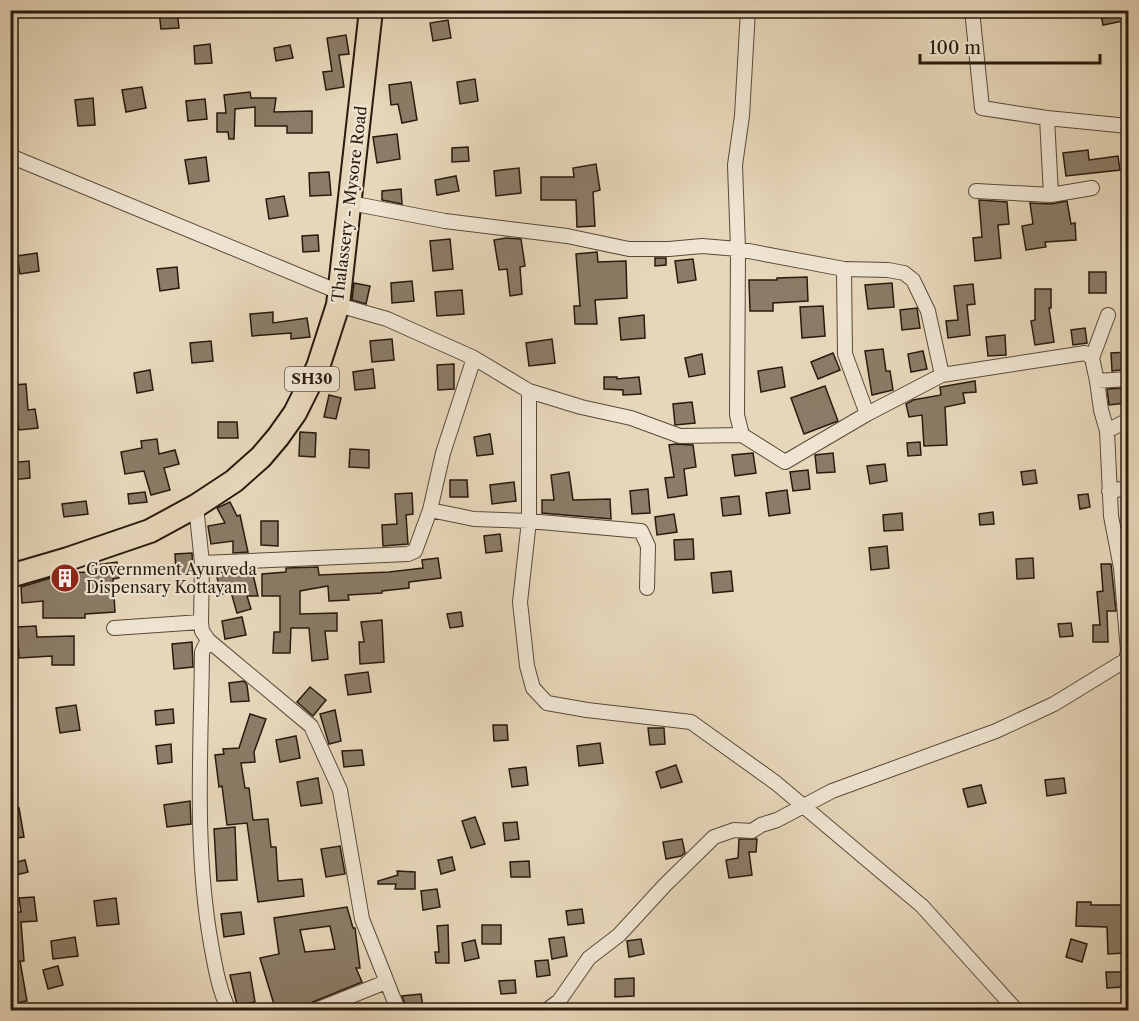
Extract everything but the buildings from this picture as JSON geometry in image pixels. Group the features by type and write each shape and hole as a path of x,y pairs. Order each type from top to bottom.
{"main road":[{"name":"Thalassery - Mysore Road","path":"10,576 150,531 196,506 234,481 261,456 295,413 318,367 338,298 371,10"}],"street":[{"path":"742,435 737,415 738,249 735,165 742,116 748,10"},
{"path":"972,10 982,108 1047,118 1128,126"},
{"path":"1047,118 1051,195"},
{"path":"10,156 474,358 529,391 581,407 631,418 680,436 742,435 785,462 867,414 942,375 1085,353 1092,358"},
{"path":"975,191 1051,195 1092,188"},
{"path":"350,203 445,221 567,236 629,249 702,246 738,249 844,269 904,273 913,280 928,311 942,375"},
{"path":"844,269 845,354 867,414"},
{"path":"547,1011 559,1001 589,958 619,935 714,837 734,830 752,831 832,790 996,731 1054,704 1126,660 1128,651 1121,568 1111,516 1107,431 1092,358 1108,315"},
{"path":"202,563 408,554 415,551 430,510 443,453 474,358"},
{"path":"1097,381 1128,379"},
{"path":"529,391 529,521 520,602 527,666 533,688 547,703 691,722 776,783 922,906 1016,1011"},
{"path":"1107,431 1128,420"},
{"path":"1109,491 1128,488"},
{"path":"196,506 202,563 202,631 208,640 310,726 340,790 362,919 398,1011"},
{"path":"430,510 474,519 529,521 641,531 648,546 647,588"},
{"path":"114,628 201,622"},
{"path":"208,640 202,652 200,827 206,916 213,957 225,1004 229,1011"},
{"path":"316,1011 386,982"}],"place":[{"name":"Government Ayurveda Dispensary Kottayam","path":"65,578"}]}
